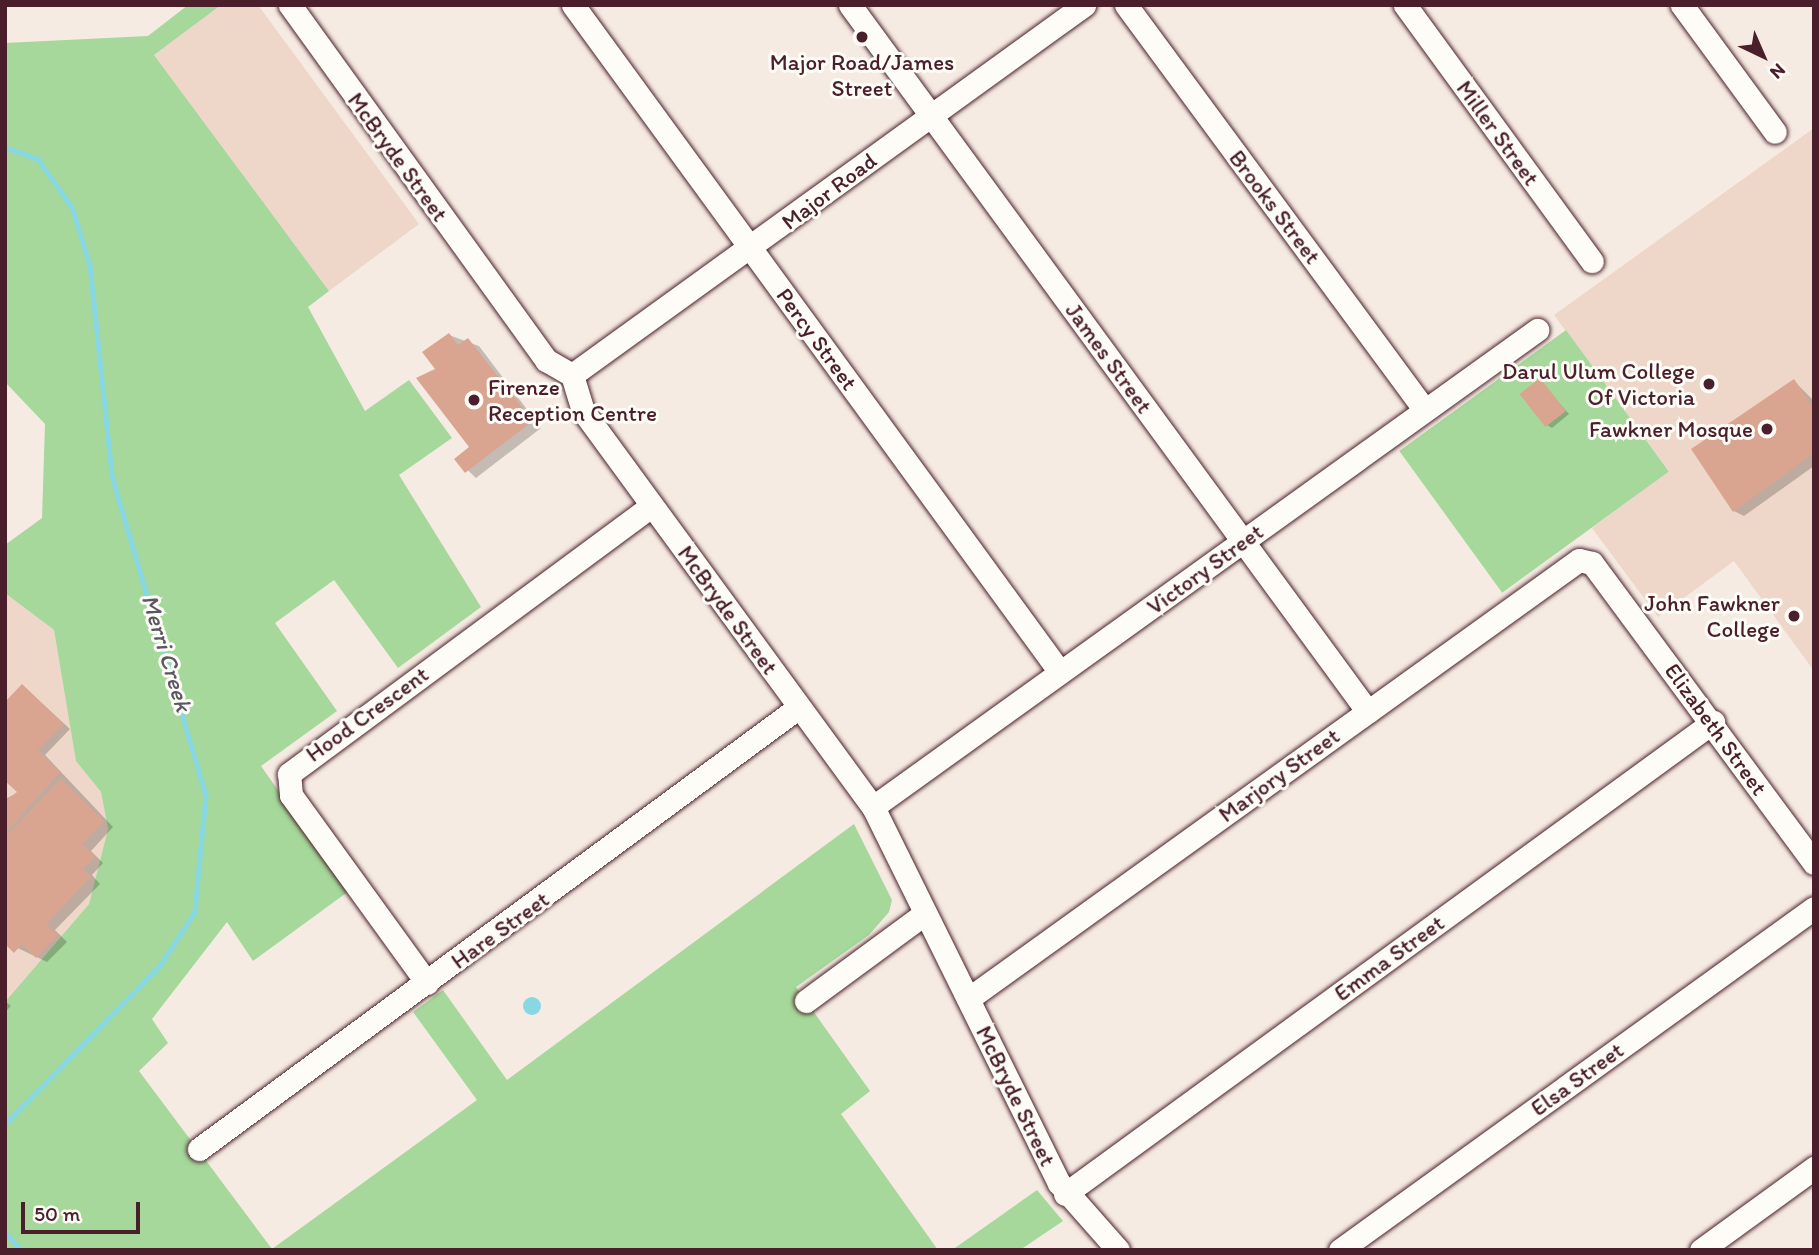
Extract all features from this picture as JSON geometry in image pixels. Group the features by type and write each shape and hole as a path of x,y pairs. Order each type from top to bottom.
{"street":[{"name":"McBryde Street","path":"290,5 546,360 572,375 583,411 873,807 1065,1194 1118,1250"},
{"name":"Percy Street","path":"573,5 1060,672"},
{"name":"James Street","path":"850,5 1368,712"},
{"name":"Major Road","path":"572,375 751,249 1084,5"},
{"name":"Brooks Street","path":"1126,5 1424,409"},
{"name":"Miller Street","path":"1405,5 1592,261"},
{"path":"1682,5 1775,132"},
{"name":"Victory Street","path":"873,807 1537,330"},
{"name":"Hood Crescent","path":"427,983 290,795 289,774 651,506"},
{"name":"Marjory Street","path":"968,999 1368,712 1566,566 1592,563"},
{"name":"Elizabeth Street","path":"1592,563 1713,722 1814,863"},
{"name":"Hare Street","path":"200,1149 799,707"},
{"name":"Emma Street","path":"1065,1194 1713,722"},
{"name":"Elsa Street","path":"1340,1250 1814,908"},
{"path":"806,1001 924,914"},
{"path":"1701,1250 1814,1168"}],"shaded area":[{"path":"221,5 258,5 419,224 329,291 154,55"},
{"name":"Darul Ulum College Of Victoria","path":"1814,128 1814,671 1734,561 1658,617 1592,528 1669,471 1554,315"},
{"path":"5,593 54,630 76,760 101,792 108,829 89,904 5,1002"}],"green space":[{"path":"188,5 221,5 154,55 329,291 308,307 365,411 409,380 452,438 399,475 481,607 398,668 334,580 275,623 337,711 261,766 349,891 253,961 227,922 152,1019 168,1043 139,1071 272,1249 477,1100 413,1012 443,990 507,1080 854,824 892,900 889,912 869,935 796,987 870,1091 841,1114 938,1250 5,1250 5,1002 89,904 108,829 101,792 76,761 54,630 5,593 5,545 42,518 45,424 5,382 5,43 148,36"},
{"path":"1566,330 1669,472 1502,593 1399,451"},
{"path":"1037,1190 1063,1221 1020,1250 952,1250"}],"water":[{"path":"532,997 538,1000 541,1006 538,1012 532,1015 526,1012 523,1006 526,1000"}],"building":[{"name":"Firenze Reception Centre","path":"449,333 458,345 468,338 533,421 465,473 454,459 469,447 416,378 435,369 422,352"},
{"path":"1540,378 1566,411 1545,427 1520,394"},
{"name":"Fawkner Mosque","path":"1794,379 1814,409 1814,453 1733,512 1691,449"},
{"path":"22,684 64,724 38,750 60,772 5,834 5,801 17,792 5,781 5,702"},
{"path":"61,779 104,821 82,844 95,857 83,869 91,877 46,924 58,935 36,958 22,944 14,953 5,944 5,837"}],"waterway":[{"name":"Merri Creek","path":"5,147 38,159 72,207 90,265 112,476 206,795 195,912 160,966 5,1125"},
{"name":"Merri Creek","path":"5,1232 21,1250"}],"place":[{"name":"Major Road/James Street","path":"862,37"},
{"name":"Darul Ulum College Of Victoria","path":"1709,384"},
{"name":"Firenze Reception Centre","path":"474,400"},
{"name":"Fawkner Mosque","path":"1767,429"},
{"name":"John Fawkner College","path":"1794,616"}]}
